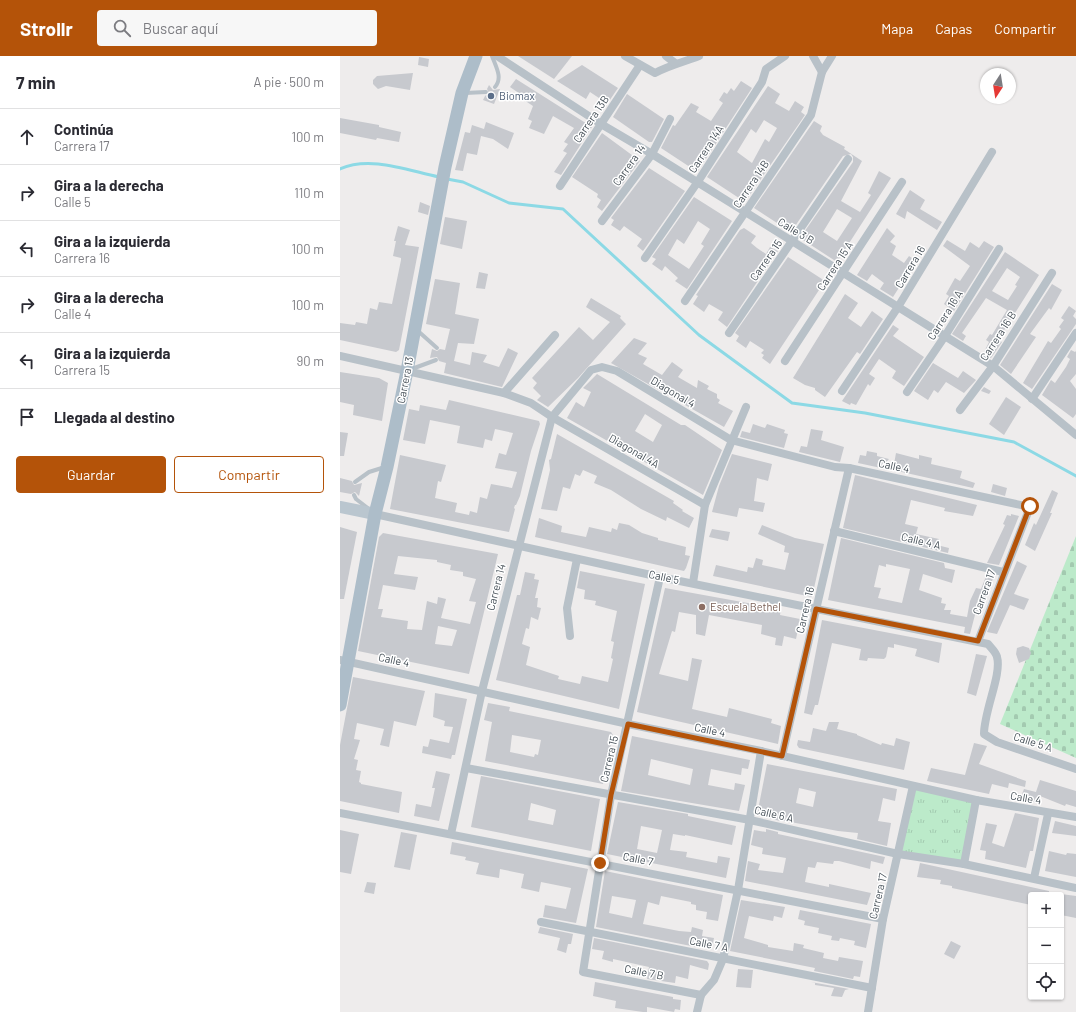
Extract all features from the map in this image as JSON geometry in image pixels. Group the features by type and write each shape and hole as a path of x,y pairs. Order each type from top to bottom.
{"main road":[{"name":"Carrera 13","path":"340,705 344,661 375,514 388,467 440,190 462,93 476,56"}],"street":[{"name":"Calle 3 B","path":"497,56 601,124 652,154 993,366 1076,435"},
{"path":"625,56 655,72 675,63"},
{"path":"666,56 668,60 675,63 682,63 699,56"},
{"name":"Carrera 14A","path":"645,258 697,183 762,82 766,69 785,56"},
{"path":"813,56 822,72"},
{"name":"Carrera 14B","path":"685,301 811,115 822,72 832,56"},
{"name":"Carrera 13B","path":"560,186 640,65"},
{"name":"Carrera 14","path":"602,221 652,154 670,119"},
{"name":"Carrera 16","path":"842,391 898,307 992,152"},
{"name":"Carrera 15","path":"729,333 848,159"},
{"name":"Carrera 15 A","path":"785,362 902,182"},
{"name":"Carrera 16 A","path":"907,392 945,336 999,249"},
{"name":"Carrera 16 B","path":"960,410 993,366 1052,273"},
{"path":"1032,398 1076,333"},
{"path":"504,392 555,335"},
{"path":"340,356 504,392 531,403 552,417"},
{"name":"Carrera 14","path":"451,834 482,691 518,545 552,417 591,370 602,366"},
{"name":"Diagonal 4","path":"602,366 617,371 731,440"},
{"path":"693,583 705,504 746,407"},
{"name":"Diagonal 4A","path":"552,417 705,504"},
{"name":"Calle 4","path":"731,440 835,467 849,468 1030,506"},
{"name":"Carrera 16","path":"782,756 849,468"},
{"name":"Calle 5","path":"340,506 660,577 988,644 997,655 999,666 984,721 984,734"},
{"name":"Carrera 17","path":"978,641 1003,572 1030,506"},
{"name":"Calle 4 A","path":"834,531 1003,572"},
{"path":"570,636 567,608 577,559"},
{"name":"Carrera 15","path":"583,972 588,931 611,795 660,577"},
{"name":"Calle 4","path":"344,661 628,724 761,751 976,800 1048,814 1076,817"},
{"name":"Calle 5 A","path":"984,734 997,742 1076,769"},
{"path":"697,1012 701,995 714,980 723,959 738,890 761,751"},
{"name":"Calle 6 A","path":"466,768 750,820 898,854 964,864 1076,888"},
{"name":"Carrera 17","path":"868,1012 884,919 913,786"},
{"path":"964,864 976,800"},
{"name":"Calle 7","path":"340,813 884,919"},
{"path":"1034,878 1048,814"},
{"name":"Calle 7 A","path":"541,922 872,988"},
{"name":"Calle 7 B","path":"583,972 701,995"}],"lane":[{"path":"492,56 499,75 499,83 495,87"},
{"path":"462,93 486,92"},
{"path":"415,328 437,348"},
{"path":"407,371 436,360"},
{"path":"355,482 362,475 375,469 388,467"},
{"path":"354,495 356,499 375,514"}],"green space":[{"path":"1076,536 1076,758 1000,724"},
{"path":"913,786 976,800 964,864 898,854"}],"building":[{"path":"518,56 572,56 554,79"},
{"path":"419,57 429,59 428,67 418,65"},
{"path":"582,65 618,88 603,110 601,109 605,102 590,92 586,99 557,81"},
{"path":"413,73 410,90 386,86 378,89 373,84 373,80 377,76"},
{"path":"516,79 592,127 561,175 554,172 567,153 563,151 568,144 564,142 574,128 553,116 544,134 529,128 532,121 528,119 533,106 524,100 526,98 510,87"},
{"path":"741,81 752,88 698,171 661,148 673,125 675,126 691,103 699,107 696,112 711,121 723,103 719,100 724,92 727,94 731,88 734,91"},
{"name":"Biomax","path":"489,85 493,90 500,89 494,104 483,100 489,93 487,89"},
{"path":"768,86 780,94 775,103 789,111 795,101 804,107 801,112 805,115 745,202 707,177","holes":["764,120 777,128 769,142 765,139 752,163 737,152 751,129 756,133"]},
{"path":"627,94 664,119 652,142 649,142 613,117"},
{"path":"340,118 379,125 379,127 401,132 399,142 377,138 376,140 340,133"},
{"path":"814,121 822,126 820,131 823,135 845,147 844,149 862,161 841,201 860,212 871,195 868,193 879,171 891,178 837,262 800,238 853,162 853,157 851,154 843,156 791,232 754,208","holes":["837,209 852,218 837,241 823,232"]},
{"path":"486,122 514,133 508,149 493,139 481,136 477,155 467,153 463,171 455,170 465,132 470,133 472,125 484,129"},
{"path":"602,133 640,161 602,211 597,207 601,200 597,197 598,194 572,177"},
{"path":"649,168 685,191 643,251 637,246 642,239 624,226 620,231 611,225 614,220 611,218"},
{"path":"910,190 925,200 920,209 942,222 937,230 907,211 905,219 896,214"},
{"path":"694,197 732,221 687,289 675,281 678,278 665,266 662,271 652,264 656,259 652,257","holes":["698,221 710,229 701,244 704,246 689,269 668,255 677,239 684,244"]},
{"path":"420,202 430,206 428,215 418,212"},
{"path":"445,217 467,221 462,249 440,244"},
{"path":"398,226 410,230 405,245 419,247 399,350 396,352 340,340 340,323 355,325 356,322 367,324 370,308 377,310 379,302 392,304 401,260 401,258 393,256 396,241 394,241"},
{"path":"744,228 756,236 751,243 757,248 766,254 770,247 778,251 727,327 718,320 723,312 709,304 704,312 693,304 698,296 696,295 740,230"},
{"path":"887,228 895,236 890,242 896,246 892,255 904,263 909,256 916,261 893,297 880,289 884,283 872,274 867,281 857,275"},
{"path":"947,240 965,251 970,242 979,248 984,241 994,247 954,311 944,304 949,296 946,294 955,278 960,281 970,266 943,246"},
{"path":"1005,252 1039,275 998,340 1002,342 991,358 983,354 989,342 986,340 990,334 992,335 1007,310 986,298 962,333 966,336 963,341 952,334","holes":["1007,268 1020,277 1015,285 1017,286 1008,300 992,291"]},
{"path":"788,257 825,281 770,364 762,358 764,355 761,353 764,350 750,341 746,348 736,341 739,336 735,333"},
{"path":"479,272 488,274 485,289 476,288"},
{"path":"435,279 460,283 455,314 479,319 474,344 458,343 454,361 470,365 472,352 487,355 483,362 499,367 508,348 518,353 502,387 444,373 446,363 439,361 437,357 430,358 432,349 437,351 440,349 445,350 450,329 426,324"},
{"path":"1052,284 1062,290 1051,310 1049,308 1030,334 1036,337 1011,374 1000,365"},
{"path":"845,294 858,303 848,318 861,327 872,311 883,319 860,354 857,352 825,397 815,390 815,388 805,385 793,378"},
{"path":"591,298 621,316 620,318 626,324 578,378 548,407 537,400 541,396 533,388 537,383 532,378 579,327 593,340 610,322 586,307"},
{"path":"1069,306 1076,311 1073,316 1076,319 1076,324 1032,389 1023,383 1048,341 1051,343 1061,329 1059,327 1064,320 1061,318"},
{"path":"893,325 899,329 893,336 924,357 904,386 892,378 896,371 879,359 869,374 875,378 870,386 868,384 856,405 851,403 850,405 842,401"},
{"path":"634,338 647,343 638,354 647,358 643,364 662,375 672,362 683,370 678,377 697,388 698,380 709,386 707,389 717,394 717,398 720,400 718,403 733,411 724,427 611,363"},
{"path":"1071,350 1076,351 1076,374 1070,381 1076,389 1076,414 1073,418 1042,395 1051,380 1055,383 1066,367 1070,359 1067,357"},
{"path":"933,363 958,378 963,371 976,380 964,393 946,382 938,393 934,390 928,400 914,391"},
{"path":"340,372 379,378 388,383 382,421 353,415 354,405 340,402"},
{"path":"597,374 681,425 685,425 722,450 703,495 567,418 576,402 584,407 591,392 583,388","holes":["645,414 662,425 653,442 635,431"]},
{"path":"984,387 991,391 989,394 981,391"},
{"path":"1006,397 1021,407 1004,435 989,424"},
{"path":"449,400 539,421 540,424 531,451 520,496 514,508 509,532 390,509 400,455 446,465 441,482 438,481 435,498 457,503 455,512 469,515 470,511 477,513 480,497 487,499 491,484 512,488 517,472 495,468 499,453 506,455 513,433 495,429 492,441 485,439 483,448 457,443 460,426 430,420 425,444 403,440 409,409 419,411 420,405 446,410"},
{"path":"753,424 765,428 767,424 785,430 784,433 788,434 784,448 740,437 742,431 750,433"},
{"path":"811,429 823,431 821,440 844,447 840,462 799,452 801,446 807,447"},
{"path":"340,432 348,433 344,456 340,456"},
{"path":"557,434 674,501 673,503 683,510 682,511 694,518 689,528 667,517 666,521 641,509 611,490 594,483 597,476 583,470 580,476 575,474 570,489 563,487 557,511 541,509 550,470 549,460 551,459"},
{"path":"867,451 877,453 877,456 889,459 881,468 858,463 860,455 866,456"},
{"path":"896,453 919,459 919,455 932,458 931,464 962,471 960,478 975,483 973,488 893,470"},
{"path":"732,454 772,464 768,481 757,478 754,501 765,503 763,512 739,508 737,517 712,512 719,486"},
{"path":"855,475 977,505 973,516 944,511 945,508 911,500 905,524 918,527 916,534 939,539 937,545 949,548 948,553 843,528"},
{"path":"340,478 352,481 354,485 362,483 359,496 355,492 351,494 340,492"},
{"path":"993,484 1007,488 1005,496 991,492"},
{"path":"1052,490 1058,493 1050,513 1052,513 1035,551 1025,545 1034,523 1036,525"},
{"path":"1011,514 1019,516 999,565 987,563 1005,525 1003,524 1007,515 1011,516"},
{"path":"539,518 562,526 561,532 586,537 589,527 611,532 612,528 617,530 619,523 629,525 642,533 658,538 658,540 686,547 685,555 690,556 684,571 535,537"},
{"path":"762,525 795,538 824,544 812,597 713,576 716,565 747,572 748,567 753,568 756,558 763,560 762,565 785,570 789,553 784,552 785,546 758,534"},
{"path":"340,527 357,532 344,599 340,599"},
{"path":"712,529 730,532 728,541 709,537"},
{"path":"383,533 498,554 469,674 358,651 379,537","holes":["398,556 437,560 437,562 451,565 450,570 463,572 463,576 476,579 469,601 476,602 470,624 441,618 446,599 438,597 437,604 427,601 422,630 407,629 408,621 381,617 383,609 378,609 383,585 415,590 418,577 394,574","438,626 457,630 452,646 435,644"]},
{"path":"841,538 944,563 945,568 955,570 952,583 923,574 919,590 942,598 941,603 946,604 944,610 951,610 950,614 967,617 970,601 976,588 981,589 987,574 994,576 980,612 976,611 970,634 964,633 965,627 828,600","holes":["886,564 910,569 902,603 878,598 881,588 874,587 879,565 886,567"]},
{"path":"1017,561 1027,566 1014,594 1029,599 1024,610 1010,605 997,634 987,632"},
{"path":"580,571 645,584 619,709 496,680 517,595 520,595 525,572 535,574 534,579 539,580 535,598 538,598 537,607 541,608 538,620 531,617 529,629 526,628 522,644 530,647 526,665 559,676 558,679 580,684 582,676 608,682 613,659 611,658 614,642 611,641 617,611 595,605 596,601 584,599 585,590 577,588"},
{"path":"665,588 781,609 780,615 800,619 796,639 784,636 782,646 775,645 776,638 761,634 762,625 709,615 705,636 696,634 696,615 679,612 675,632 672,631 659,674 688,681 692,658 702,660 692,709 727,717 729,708 772,719 771,723 781,726 778,744 637,712"},
{"path":"822,620 942,643 939,663 915,656 917,649 894,644 894,648 888,647 886,657 884,659 868,658 867,661 859,660 861,649 832,643 818,705 815,705 812,715 804,713"},
{"path":"1023,646 1029,648 1031,653 1029,659 1019,663 1016,654 1017,648"},
{"path":"976,654 987,656 976,696 967,693"},
{"path":"353,677 425,691 416,726 394,721 389,747 380,745 384,729 357,723 354,739 360,740 354,759 358,760 356,770 361,771 359,782 361,784 402,792 399,813 340,801 340,745"},
{"path":"435,693 467,699 455,755 452,755 451,759 422,753 423,746 428,747 430,739 449,743 453,727 444,726 445,721 433,717"},
{"path":"488,703 510,707 509,711 611,732 613,735 603,784 485,761 492,722 484,720","holes":["512,735 541,740 538,755 535,754 534,757 510,752"]},
{"path":"829,722 839,722 837,729 857,734 881,745 882,743 894,746 896,738 910,742 904,770 799,748 797,745 798,740 810,742 813,728 826,731"},
{"path":"632,736 750,760 748,769 742,768 741,775 711,769 708,785 734,790 735,783 745,785 739,811 621,791","holes":["651,759 693,769 690,785 648,775"]},
{"path":"974,743 987,746 979,764 1026,781 1025,787 1009,783 1008,788 992,784 989,794 927,781 931,768 965,775"},
{"path":"767,764 897,789 895,801 883,798 878,821 891,823 887,846 857,839 858,833 780,821 757,815","holes":["799,788 816,792 813,807 796,803"]},
{"path":"436,771 450,774 439,821 414,816 416,804 431,807 435,788 432,788"},
{"path":"481,776 600,799 591,851 471,827","holes":["531,803 556,810 553,825 528,820"]},
{"path":"1040,780 1076,791 1076,807 1066,804 1065,806 1040,796 1038,803 1020,799 1024,789 1036,792"},
{"path":"618,802 688,814 688,816 736,826 732,845 685,835 673,834 670,850 687,852 686,857 717,863 718,856 730,858 726,878 607,854","holes":["641,826 662,830 657,853 637,849"]},
{"path":"1015,813 1039,818 1033,851 1030,851 1026,868 985,859 986,851 980,850 986,823 997,825 992,843 1004,847"},
{"path":"1055,821 1076,826 1076,836 1052,833"},
{"path":"766,829 778,832 778,834 885,857 883,864 871,861 870,869 839,861 834,861 833,864 817,862 815,868 808,867 805,882 829,887 829,884 871,893 867,905 745,881 748,861 760,864 758,870 783,873 786,858 762,854 763,848 751,845 754,830 766,832"},
{"path":"340,830 359,834 351,874 340,872"},
{"path":"401,832 417,835 410,870 394,867"},
{"path":"452,842 588,869 576,923 543,917 545,905 566,909 571,888 541,882 539,892 521,888 524,874 500,869 499,878 476,874 479,863 465,860 466,857 450,854"},
{"path":"1049,851 1066,855 1067,853 1076,854 1076,877 1045,871"},
{"path":"920,863 1049,892 1028,892 1028,904 952,888 952,886 940,884 941,880 917,877"},
{"path":"605,871 723,895 718,921 706,919 707,912 696,910 696,905 691,904 691,902 661,896 659,905 648,902 643,924 679,931 691,932 692,927 703,930 702,936 714,938 712,947 693,944 696,947 596,927","holes":["612,896 636,900 632,918 609,913"]},
{"path":"367,882 376,883 374,894 364,892"},
{"path":"1064,894 1076,896 1076,918 1064,916"},
{"path":"741,900 785,907 782,918 774,916 773,921 749,916 744,938 768,945 768,947 793,951 794,943 804,945 803,948 824,953 823,958 838,961 839,957 863,961 860,977 854,976 853,979 814,971 815,968 730,951"},
{"path":"800,910 871,924 866,948 854,945 855,941 840,938 839,941 831,940 832,936 818,933 819,928 804,925 805,921 798,919"},
{"path":"540,927 573,934 571,944 568,944 566,953 557,950 560,938 538,933"},
{"path":"594,938 707,961 709,964 708,970 690,965 688,979 676,976 675,983 647,979 649,967 613,959 613,962 602,959 604,951 592,949"},
{"path":"951,941 961,946 954,959 944,954"},
{"path":"738,969 753,970 751,988 736,987"},
{"path":"595,982 673,997 673,999 681,1000 680,1010 675,1009 674,1012 647,1007 647,1012 643,1012 615,1008 616,1001 593,996"},
{"path":"811,982 849,989 845,990 842,997 831,996 834,988 815,985 815,983"}],"waterway":[{"path":"340,169 352,165 377,164 402,168 439,177"},
{"path":"447,179 463,182 509,203 563,209 699,335 792,403 865,413 1014,442 1076,476"}],"place":[{"name":"Biomax","path":"491,96"},
{"name":"Escuela Bethel","path":"702,607"}],"route":[{"path":"600,863 611,795 628,724 782,756 816,609 978,641 1003,572 1030,506"}]}
